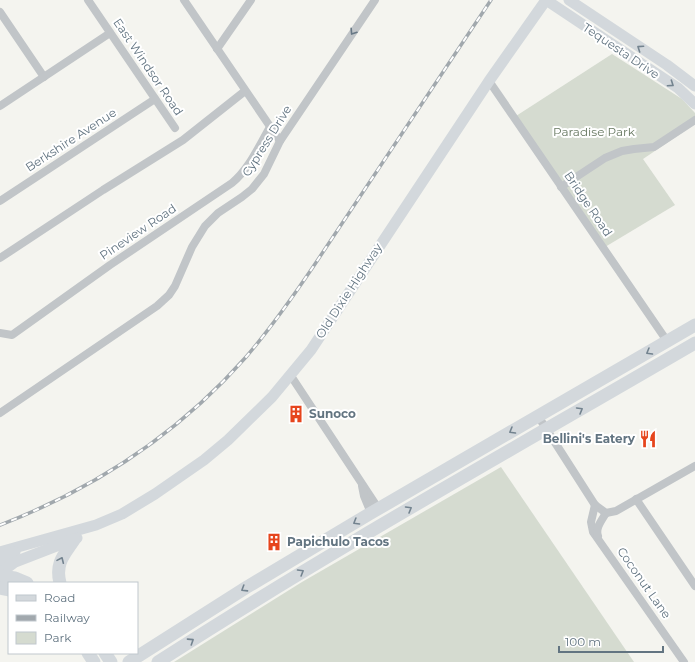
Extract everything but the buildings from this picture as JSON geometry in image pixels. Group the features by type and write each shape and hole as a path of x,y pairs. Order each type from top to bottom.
{"main road":[{"path":"129,662 247,587 375,510 695,325"},
{"path":"158,662 254,601 363,535 695,343"},
{"path":"385,522 390,510 402,495"},
{"path":"363,535 374,521 375,510"},
{"path":"60,582 58,573 60,559 74,540"},
{"path":"0,576 15,578 25,582"}],"street":[{"name":"East Windsor Road","path":"88,0 175,128"},
{"path":"184,0 270,127 282,140"},
{"path":"217,49 252,0"},
{"name":"Cypress Drive","path":"0,413 157,306 165,299 175,286 199,234 214,217 242,197 264,174 282,140 354,29 375,0"},
{"name":"Old Dixie Highway","path":"0,552 96,525 122,514 150,497 204,460 250,419 291,376 311,350 365,266 489,81 546,0"},
{"name":"Tequesta Drive","path":"546,0 678,88 695,104"},
{"name":"Tequesta Drive","path":"569,0 667,65 695,86"},
{"path":"0,12 44,77"},
{"path":"0,106 110,33"},
{"name":"Bridge Road","path":"489,81 667,341"},
{"path":"0,258 109,186 183,140 245,91"},
{"name":"Berkshire Avenue","path":"0,201 155,98"},
{"path":"561,187 605,158 628,150 654,147 695,120"},
{"name":"Pineview Road","path":"0,332 12,335 110,265 228,186 239,177 270,127"},
{"path":"291,376 362,483 375,510"},
{"path":"538,416 595,506 606,513 616,511 695,466"},
{"path":"636,499 695,586"},
{"name":"Coconut Lane","path":"595,506 591,522 593,532 598,537 684,662"},
{"path":"598,537 596,532 606,513"},
{"name":"Old Dixie Highway","path":"0,573 15,562 74,540 96,525"},
{"path":"0,561 9,554 54,537"}],"green space":[{"name":"Paradise Park","path":"612,54 682,99 695,113 695,124 643,159 675,205 605,247 516,116"},
{"path":"501,467 634,662 174,662 302,582"}],"railway":[{"path":"0,525 35,511 69,494 133,456 164,434 220,385 246,357 289,302 491,0"}],"place":[{"name":"Sunoco","path":"296,414"},
{"name":"Bellini's Eatery","path":"648,439"},
{"name":"Papichulo Tacos","path":"274,542"}]}
